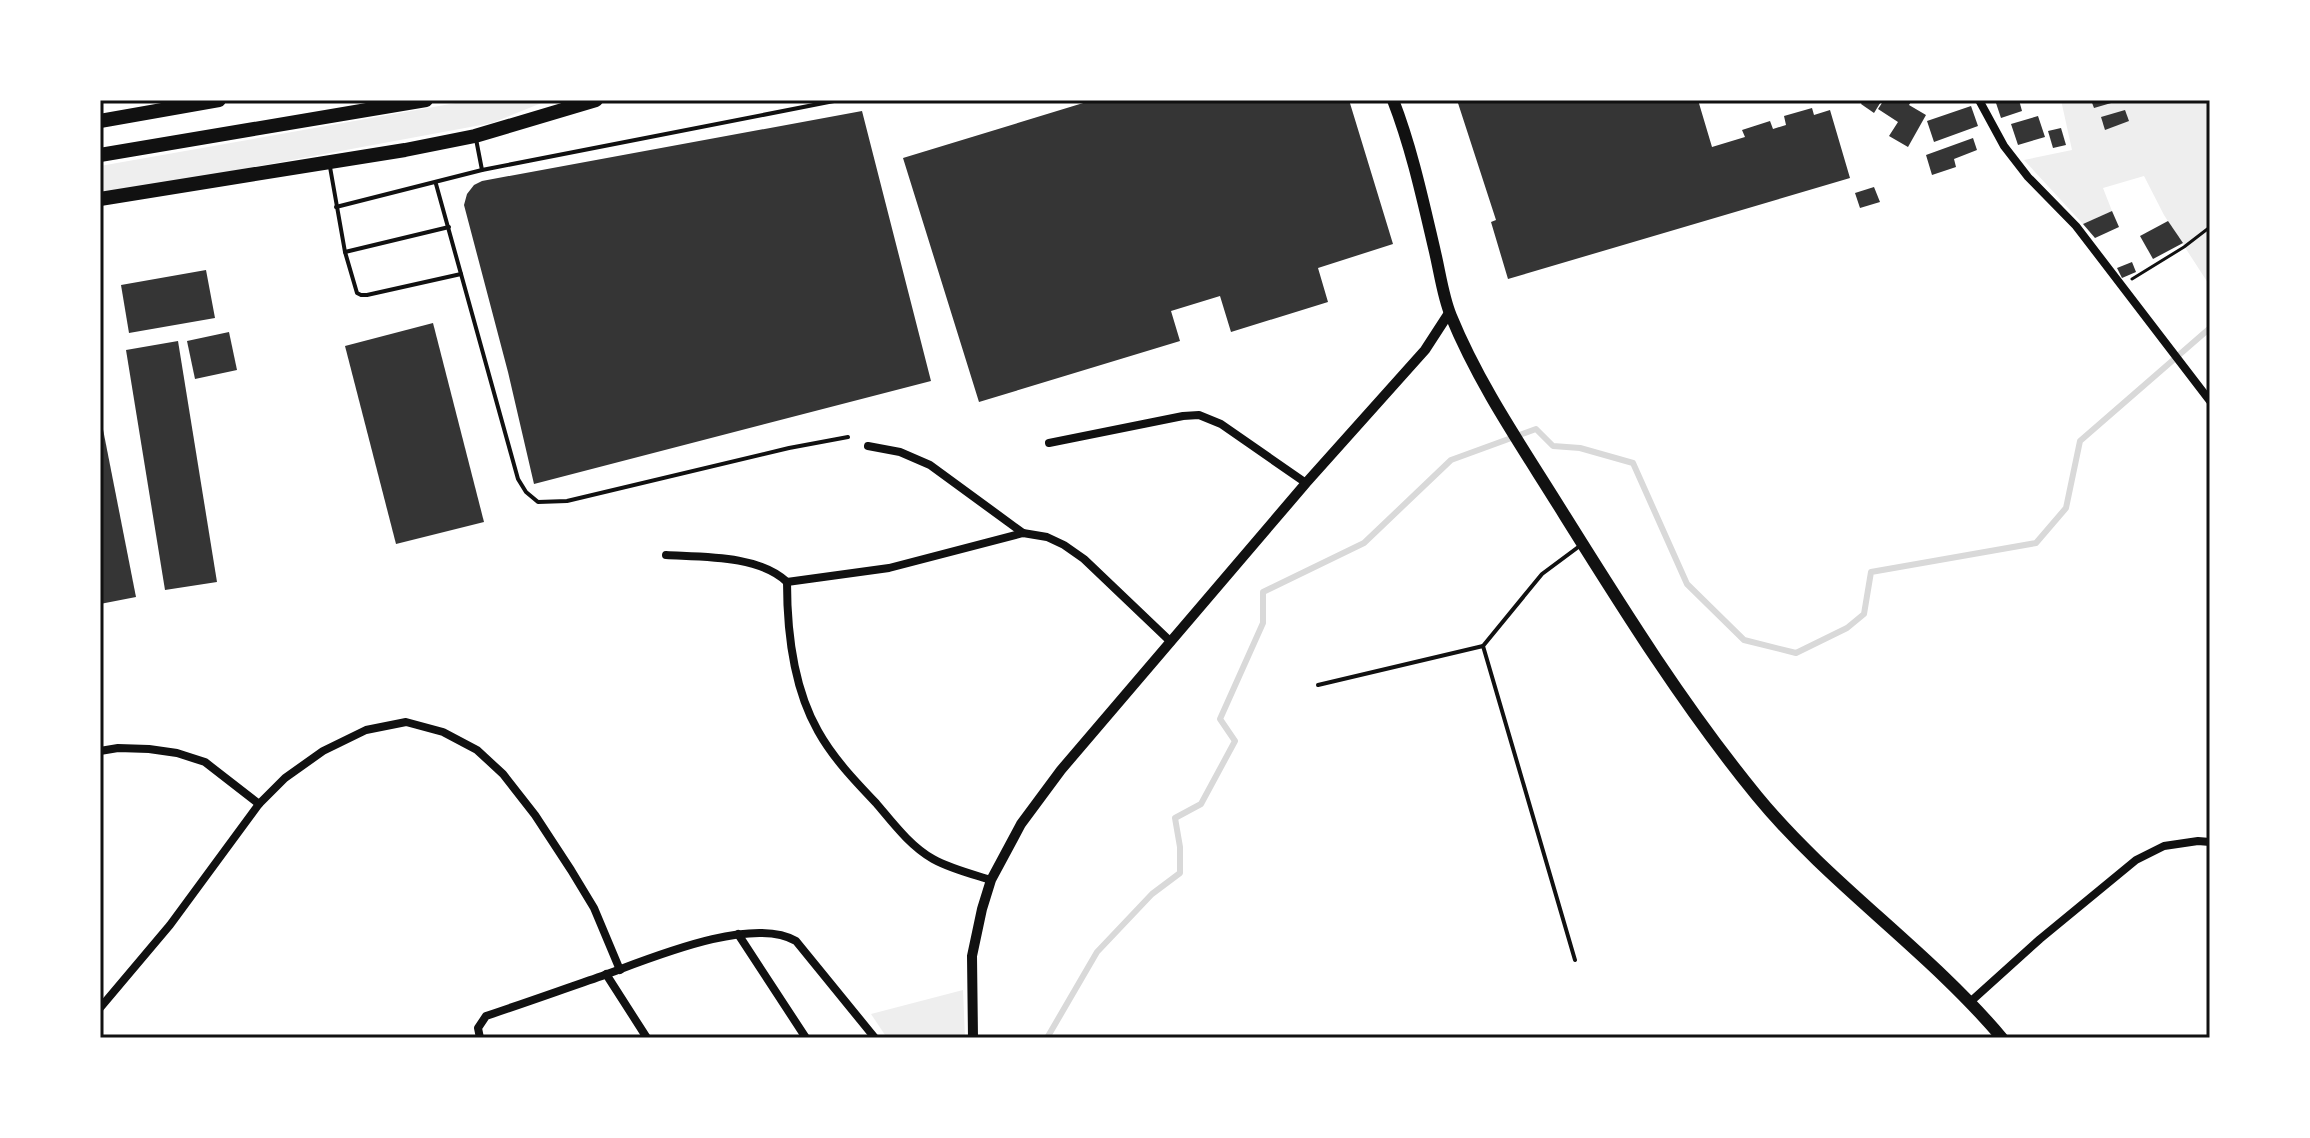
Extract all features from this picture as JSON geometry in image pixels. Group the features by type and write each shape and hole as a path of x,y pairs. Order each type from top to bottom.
{"highway":[{"path":"100,121 219,100"},
{"path":"100,155 426,100"},
{"path":"100,199 329,163 475,136 596,100"}],"main road":[{"path":"1393,100 1413,161 1449,313 1506,424 1657,661 1758,797 1830,875 1969,1003 2002,1038"}],"street":[{"path":"1979,100 2004,146 2028,177 2076,226 2210,401"},
{"path":"973,1038 972,956 991,880 1021,824 1061,770 1306,483 1425,350 1449,313"},
{"path":"1049,443 1199,415 1221,424 1306,483"},
{"path":"868,446 900,452 930,465 1023,533"},
{"path":"666,555 732,560 770,569 787,582 889,568 1023,533 1047,537 1084,559 1171,642"},
{"path":"787,582 787,614 801,694 819,734 842,766 920,850 942,864 991,880"},
{"path":"100,1008 170,925 259,804 285,778 323,751 366,730 406,722 443,732 477,750 503,774 535,815 594,908 620,970"},
{"path":"100,751 149,749 177,753 205,762 259,804"},
{"path":"1969,1003 2040,939 2136,860 2164,846 2210,842"},
{"path":"480,1038 478,1028 486,1016 679,948 738,934 774,933 787,935 796,941 875,1038"},
{"path":"738,934 806,1038"},
{"path":"606,974 647,1038"}],"lane":[{"path":"336,207 482,170 839,100"},
{"path":"475,136 482,170"},
{"path":"329,163 345,252 354,288 361,295 461,274"},
{"path":"436,183 518,479 526,492 538,502 567,501 848,437"},
{"path":"345,252 449,227"},
{"path":"1318,685 1483,646 1542,574 1583,543"},
{"path":"1483,646 1575,960"}],"path":[{"path":"2122,286 2210,227"}],"shaded area":[{"path":"473,100 549,100 492,123 194,178 100,192 100,166"},
{"path":"2061,100 2210,100 2210,286 2164,215 2144,176 2103,188 2112,211 2083,224 2024,160 2072,150"},
{"path":"963,990 965,1038 887,1038 871,1014"}],"building":[{"path":"1093,100 1349,100 1393,244 1318,268 1328,302 1231,332 1220,296 1171,311 1180,341 979,402 903,158"},
{"path":"1457,100 1698,100 1712,147 1745,137 1742,130 1770,121 1773,129 1786,125 1784,116 1812,108 1814,115 1830,110 1850,178 1508,279 1491,222 1496,220"},
{"path":"1863,100 1882,100 1874,113 1861,104"},
{"path":"1884,100 1912,100 1909,105 1926,115 1908,147 1889,136 1898,122 1878,109"},
{"path":"1995,100 2019,100 2022,111 2001,118"},
{"path":"2091,100 2118,100 2118,101 2094,108"},
{"path":"1971,106 1978,126 1934,142 1927,121"},
{"path":"2125,110 2129,121 2105,130 2101,117"},
{"path":"862,111 931,381 534,484 464,205 474,185 482,181"},
{"path":"2038,116 2045,137 2018,145 2011,124"},
{"path":"2061,128 2066,145 2053,148 2048,131"},
{"path":"1973,138 1977,150 1954,159 1956,167 1932,175 1926,155"},
{"path":"1874,187 1880,202 1860,208 1855,193"},
{"path":"2112,211 2119,227 2095,238 2083,224"},
{"path":"2168,221 2183,243 2153,259 2140,236"},
{"path":"2132,262 2136,272 2122,278 2117,268"},
{"path":"206,270 215,318 129,333 121,285"},
{"path":"433,323 484,522 396,544 345,346"},
{"path":"229,332 237,370 195,379 187,341"},
{"path":"178,341 217,582 165,590 126,350"},
{"path":"100,414 136,597 100,604"}],"waterway":[{"path":"1047,1038 1097,952 1152,894 1180,873 1175,818 1201,804 1235,741 1220,719 1263,623 1263,592 1364,543 1451,460 1536,429 1553,446 1580,448 1633,463 1687,584 1744,640 1796,653 1847,628 1864,614 1871,572 2036,543 2066,508 2080,441 2210,328"}]}
